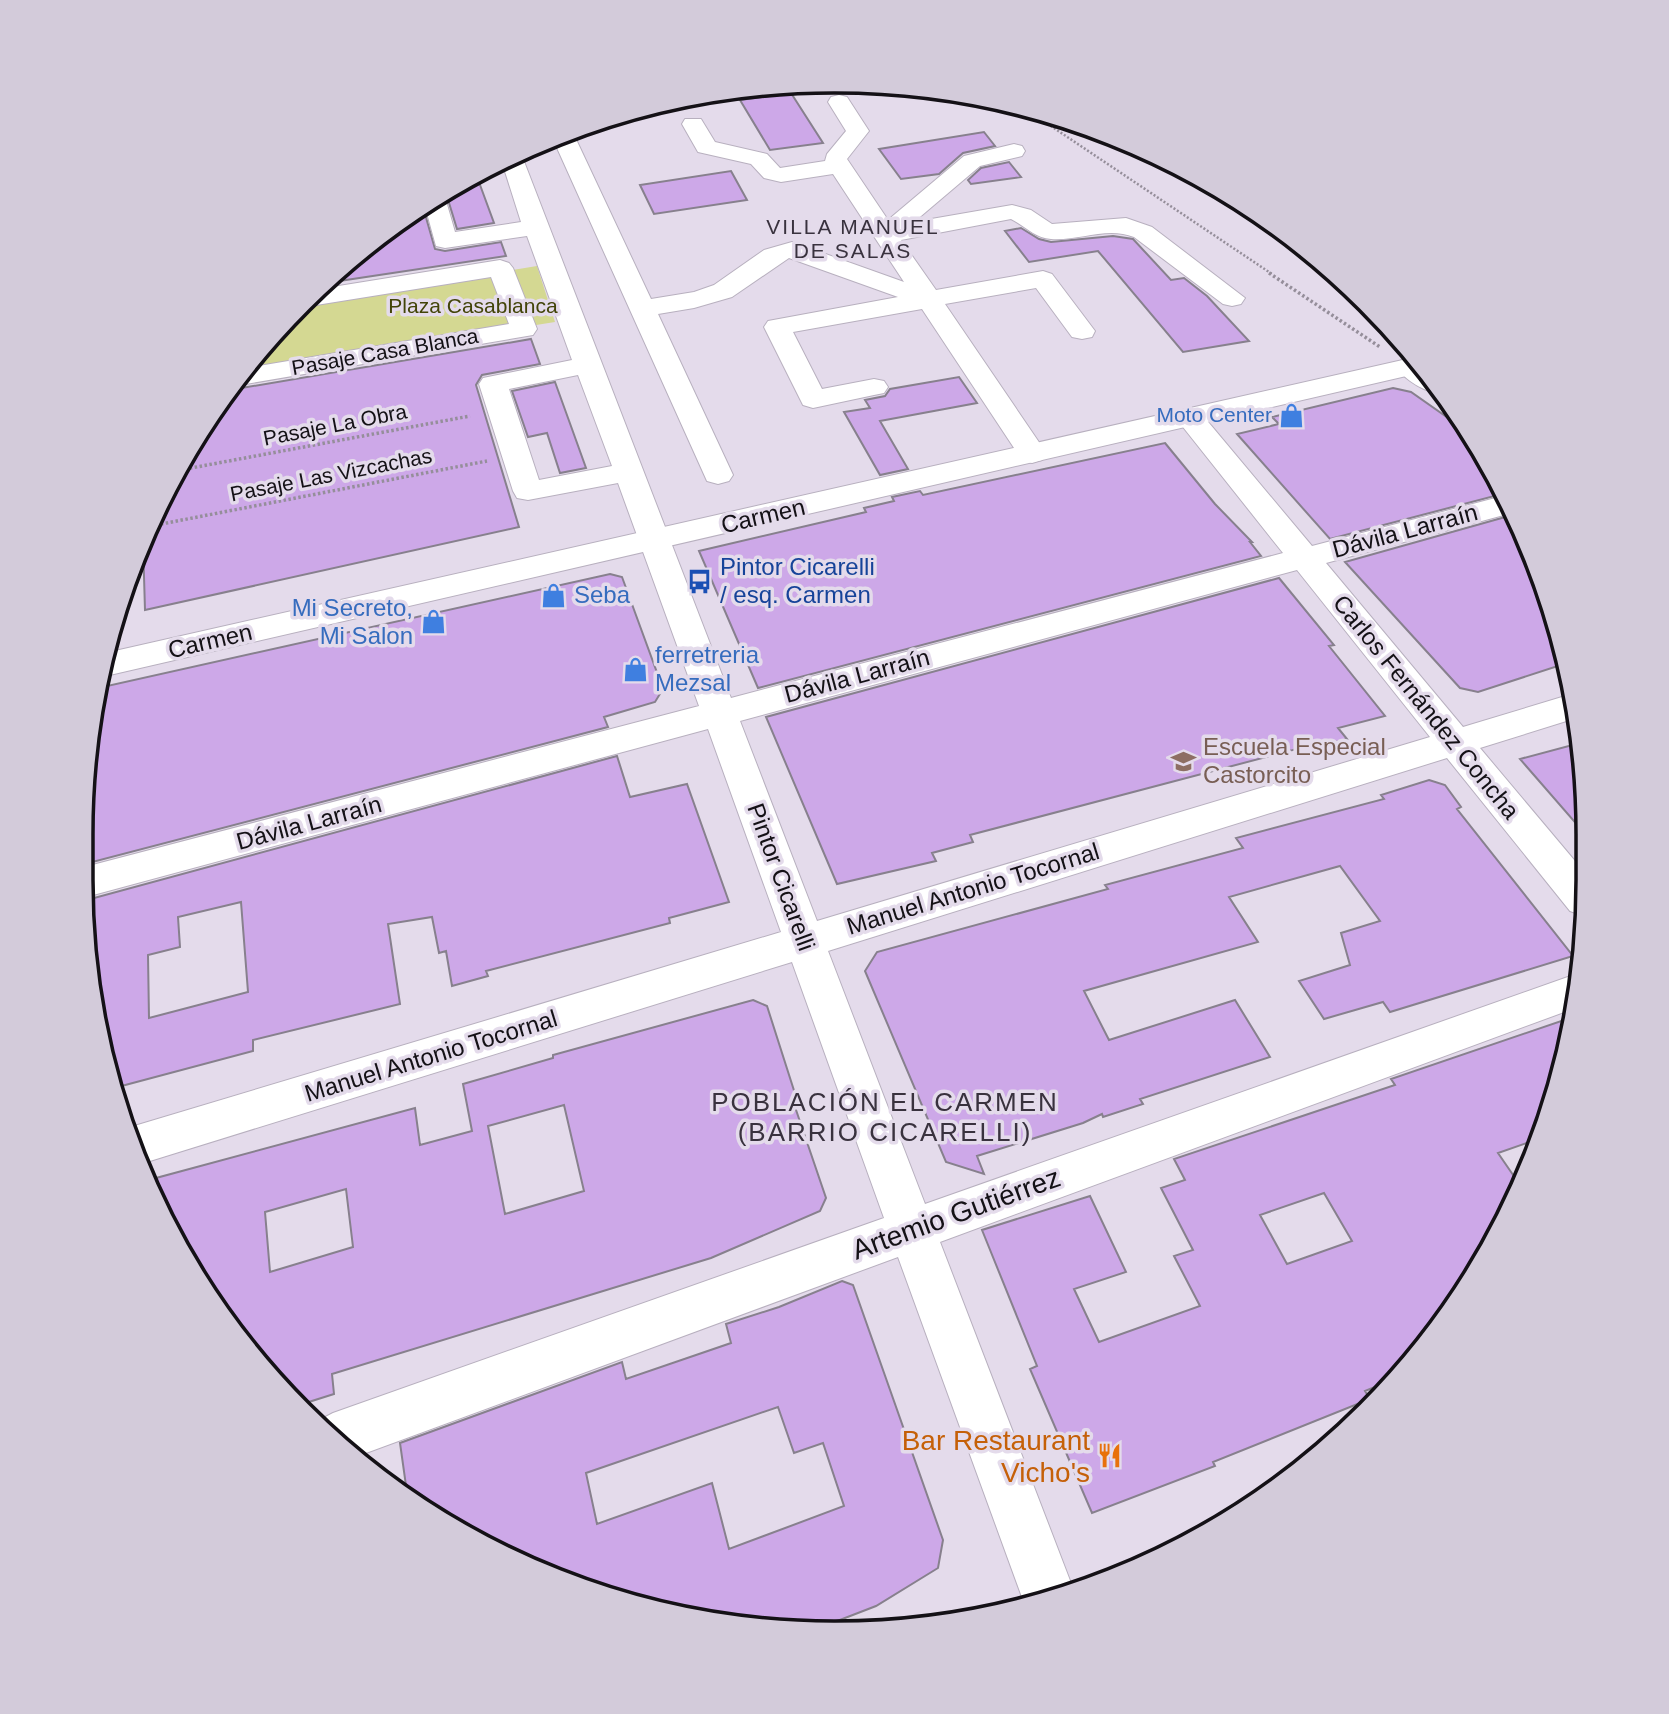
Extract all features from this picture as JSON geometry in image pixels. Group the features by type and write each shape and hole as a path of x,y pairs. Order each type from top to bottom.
{"street":[{"path":"839,102 858,131 835,159 1032,454"},
{"path":"693,124 706,147 759,159 772,173 781,175 840,166"},
{"path":"567,143 718,475"},
{"path":"886,235 954,174 972,162 1014,151"},
{"name":"Pintor Cicarelli","path":"511,167 655,540 1046,1590"},
{"path":"437,209 445,241 536,227"},
{"path":"886,235 1012,212 1024,213 1041,230 1051,232 1126,225 1143,232 1232,298"},
{"path":"642,308 713,295 726,289 780,250 792,250 928,300"},
{"name":"Pasaje Casa Blanca","path":"253,375 524,329 500,268 325,296"},
{"path":"874,387 813,400 777,327 1043,279 1082,331"},
{"path":"588,365 493,384 528,491 629,472"},
{"name":"Carmen","path":"113,664 1410,366"},
{"name":"Carlos Fernández Concha","path":"1189,417 1576,890"},
{"name":"Dávila Larraín","path":"93,881 1500,506"},
{"name":"Manuel Antonio Tocornal","path":"142,1144 1565,709"},
{"name":"Artemio Gutiérrez","path":"343,1435 1567,994"}],"path":[{"path":"1050,125 1399,354"},
{"name":"Pasaje La Obra","path":"190,468 501,410"},
{"name":"Pasaje Las Vizcachas","path":"161,524 516,455"}],"green space":[{"name":"Plaza Casablanca","path":"537,266 555,322 257,370 319,301"}],"building":[{"path":"792,94 823,143 770,150 740,100"},
{"path":"984,132 995,146 963,153 939,174 901,179 879,149"},
{"path":"1009,162 1021,177 971,184 968,180 981,168"},
{"path":"731,171 747,200 654,214 640,185"},
{"path":"479,184 494,223 457,229 449,202"},
{"path":"426,216 435,249 445,251 501,242 506,256 341,281"},
{"path":"1021,228 1039,239 1051,242 1113,236 1133,239 1171,280 1184,278 1207,296 1249,341 1183,352 1098,251 1029,262 1005,231"},
{"path":"531,339 540,364 482,375 476,385 519,527 145,610 144,565 149,551 192,464 242,388"},
{"path":"959,377 977,403 880,421 908,469 880,475 844,412 870,408 865,400 885,396 890,389"},
{"path":"555,382 586,468 560,473 547,433 528,437 512,391"},
{"path":"1393,388 1411,392 1448,418 1495,496 1330,539 1237,434 1279,424 1272,417"},
{"path":"1165,443 1215,504 1252,542 1261,556 758,688 699,551 866,512 864,508 894,501 892,497 920,491 923,495"},
{"path":"1505,517 1537,596 1556,666 1478,692 1460,688 1345,562"},
{"path":"610,574 622,577 663,689 655,702 604,717 608,727 93,862 94,786 108,686"},
{"path":"1279,578 1334,645 1329,646 1385,716 1338,728 1347,739 1311,749 1308,746 970,835 973,842 932,853 936,861 837,884 766,717"},
{"path":"1571,745 1576,823 1520,759"},
{"path":"617,756 630,797 687,784 729,902 669,918 670,923 486,971 488,976 452,986 446,951 439,953 432,917 388,924 400,1004 253,1040 253,1051 122,1086 107,1024 99,976 93,898","holes":["241,902 248,992 149,1018 148,955 180,947 178,917"]},
{"path":"1429,780 1445,785 1461,807 1457,809 1572,956 1390,1012 1383,1002 1324,1019 1299,981 1350,965 1341,933 1380,921 1340,866 1229,897 1258,942 1084,991 1109,1040 1235,1000 1270,1057 1140,1099 1143,1104 1103,1117 1102,1114 1083,1123 977,1156 984,1174 946,1162 865,971 877,952 1108,889 1105,885 1243,848 1236,838 1384,799 1381,795"},
{"path":"753,1000 767,1006 798,1103 794,1104 826,1198 820,1211 711,1258 332,1374 334,1394 308,1402 277,1369 218,1292 169,1208 156,1178 415,1108 420,1145 472,1131 463,1084 553,1058 553,1055","holes":["564,1105 584,1191 505,1214 488,1126","346,1189 353,1247 270,1272 265,1212"]},
{"path":"1563,1021 1551,1071 1528,1143 1498,1153 1514,1176 1500,1208 1451,1292 1423,1331 1375,1387 1365,1391 1367,1395 1360,1403 1213,1462 1215,1466 1092,1513 1030,1369 1037,1366 982,1230 1090,1196 1126,1272 1074,1289 1099,1342 1200,1306 1174,1256 1193,1250 1161,1188 1185,1180 1174,1159 1395,1085 1391,1079","holes":["1324,1193 1352,1241 1287,1264 1260,1215"]},
{"path":"842,1281 853,1285 943,1540 938,1568 876,1606 837,1621 786,1620 738,1615 643,1596 551,1565 464,1522 406,1484 400,1443 622,1362 626,1379 731,1343 726,1324 779,1307","holes":["778,1407 794,1453 823,1443 844,1506 729,1549 712,1483 597,1524 586,1473"]}],"place":[{"name":"Moto Center","path":"1292,415"},
{"name":"Pintor Cicarelli / esq. Carmen","path":"700,581"},
{"name":"Seba","path":"554,595"},
{"name":"Mi Secreto, Mi Salon","path":"433,622"},
{"name":"ferretreria Mezsal","path":"635,669"},
{"name":"Escuela Especial Castorcito","path":"1183,761"},
{"name":"Bar Restaurant Vicho's","path":"1110,1456"}],"district":[{"name":"VILLA MANUEL DE SALAS","path":"853,239"},
{"name":"POBLACIÓN EL CARMEN (BARRIO CICARELLI)","path":"885,1117"}]}
